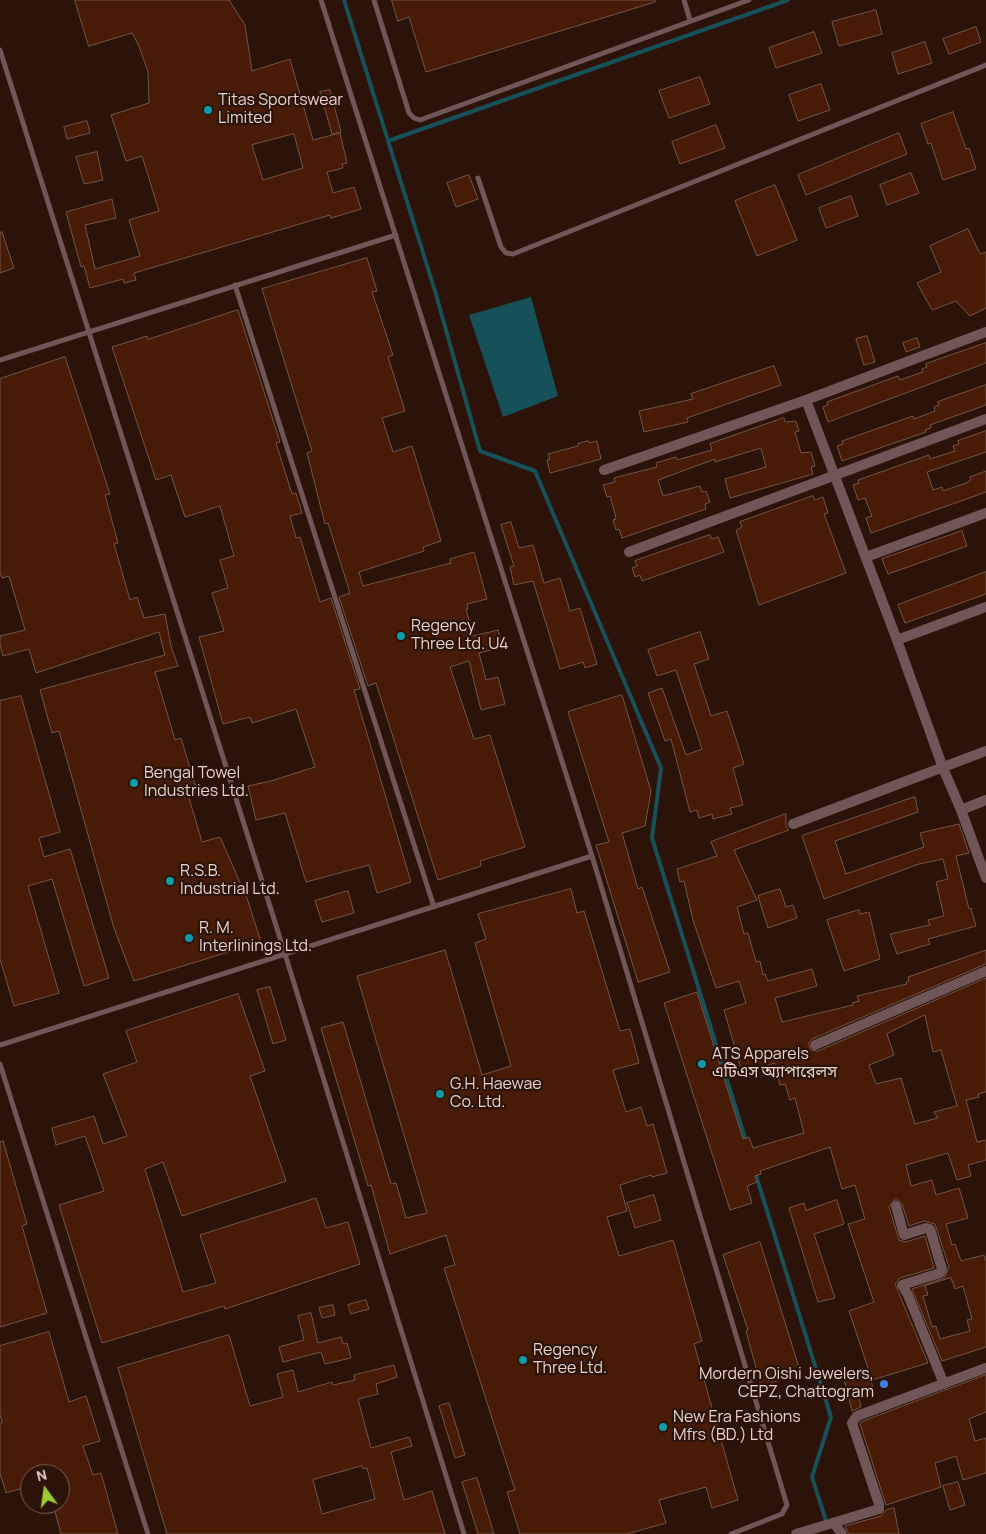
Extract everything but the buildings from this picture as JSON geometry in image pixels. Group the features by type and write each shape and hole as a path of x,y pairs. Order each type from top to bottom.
{"street":[{"path":"604,470 806,400 986,332"},
{"path":"806,400 898,640 943,768 986,878"},
{"path":"629,552 986,419"},
{"path":"866,557 986,513"},
{"path":"898,640 986,607"},
{"path":"793,824 986,751"},
{"path":"961,810 986,800"},
{"path":"815,1045 986,971"},
{"path":"896,1206 904,1235 926,1228 930,1229 942,1269 940,1272 902,1285 908,1295 944,1384"},
{"path":"796,1534 818,1530 834,1522 878,1509 879,1504 852,1423 854,1418 986,1368"},
{"path":"834,1522 842,1534"}],"lane":[{"path":"321,0 592,856 787,1505 782,1514 731,1534"},
{"path":"374,0 409,113 414,118 420,120 749,0"},
{"path":"684,0 690,20"},
{"path":"0,50 285,954 464,1534"},
{"path":"478,178 500,247 506,253 513,254 986,65"},
{"path":"0,360 89,330 396,234"},
{"path":"235,285 434,907"},
{"path":"0,1045 592,856"},
{"path":"0,1064 148,1534"}],"water":[{"path":"531,297 558,396 503,417 469,315"}],"waterway":[{"path":"344,0 435,291 480,451 535,471 661,768 652,838 746,1141"},
{"path":"388,141 788,0"},
{"path":"755,1172 831,1417 812,1477 826,1521"}],"place":[{"name":"Titas Sportswear Limited","path":"208,110"},
{"name":"Regency Three Ltd. U4","path":"401,636"},
{"name":"Bengal Towel Industries Ltd.","path":"134,783"},
{"name":"R.S.B. Industrial Ltd.","path":"170,881"},
{"name":"R. M. Interlinings Ltd.","path":"189,938"},
{"name":"ATS Apparels এটিএস অ্যাপারেলস","path":"702,1064"},
{"name":"G.H. Haewae Co. Ltd.","path":"440,1094"},
{"name":"Regency Three Ltd.","path":"523,1360"},
{"name":"Mordern Oishi Jewelers, CEPZ, Chattogram","path":"884,1384"},
{"name":"New Era Fashions Mfrs (BD.) Ltd","path":"663,1427"}]}
